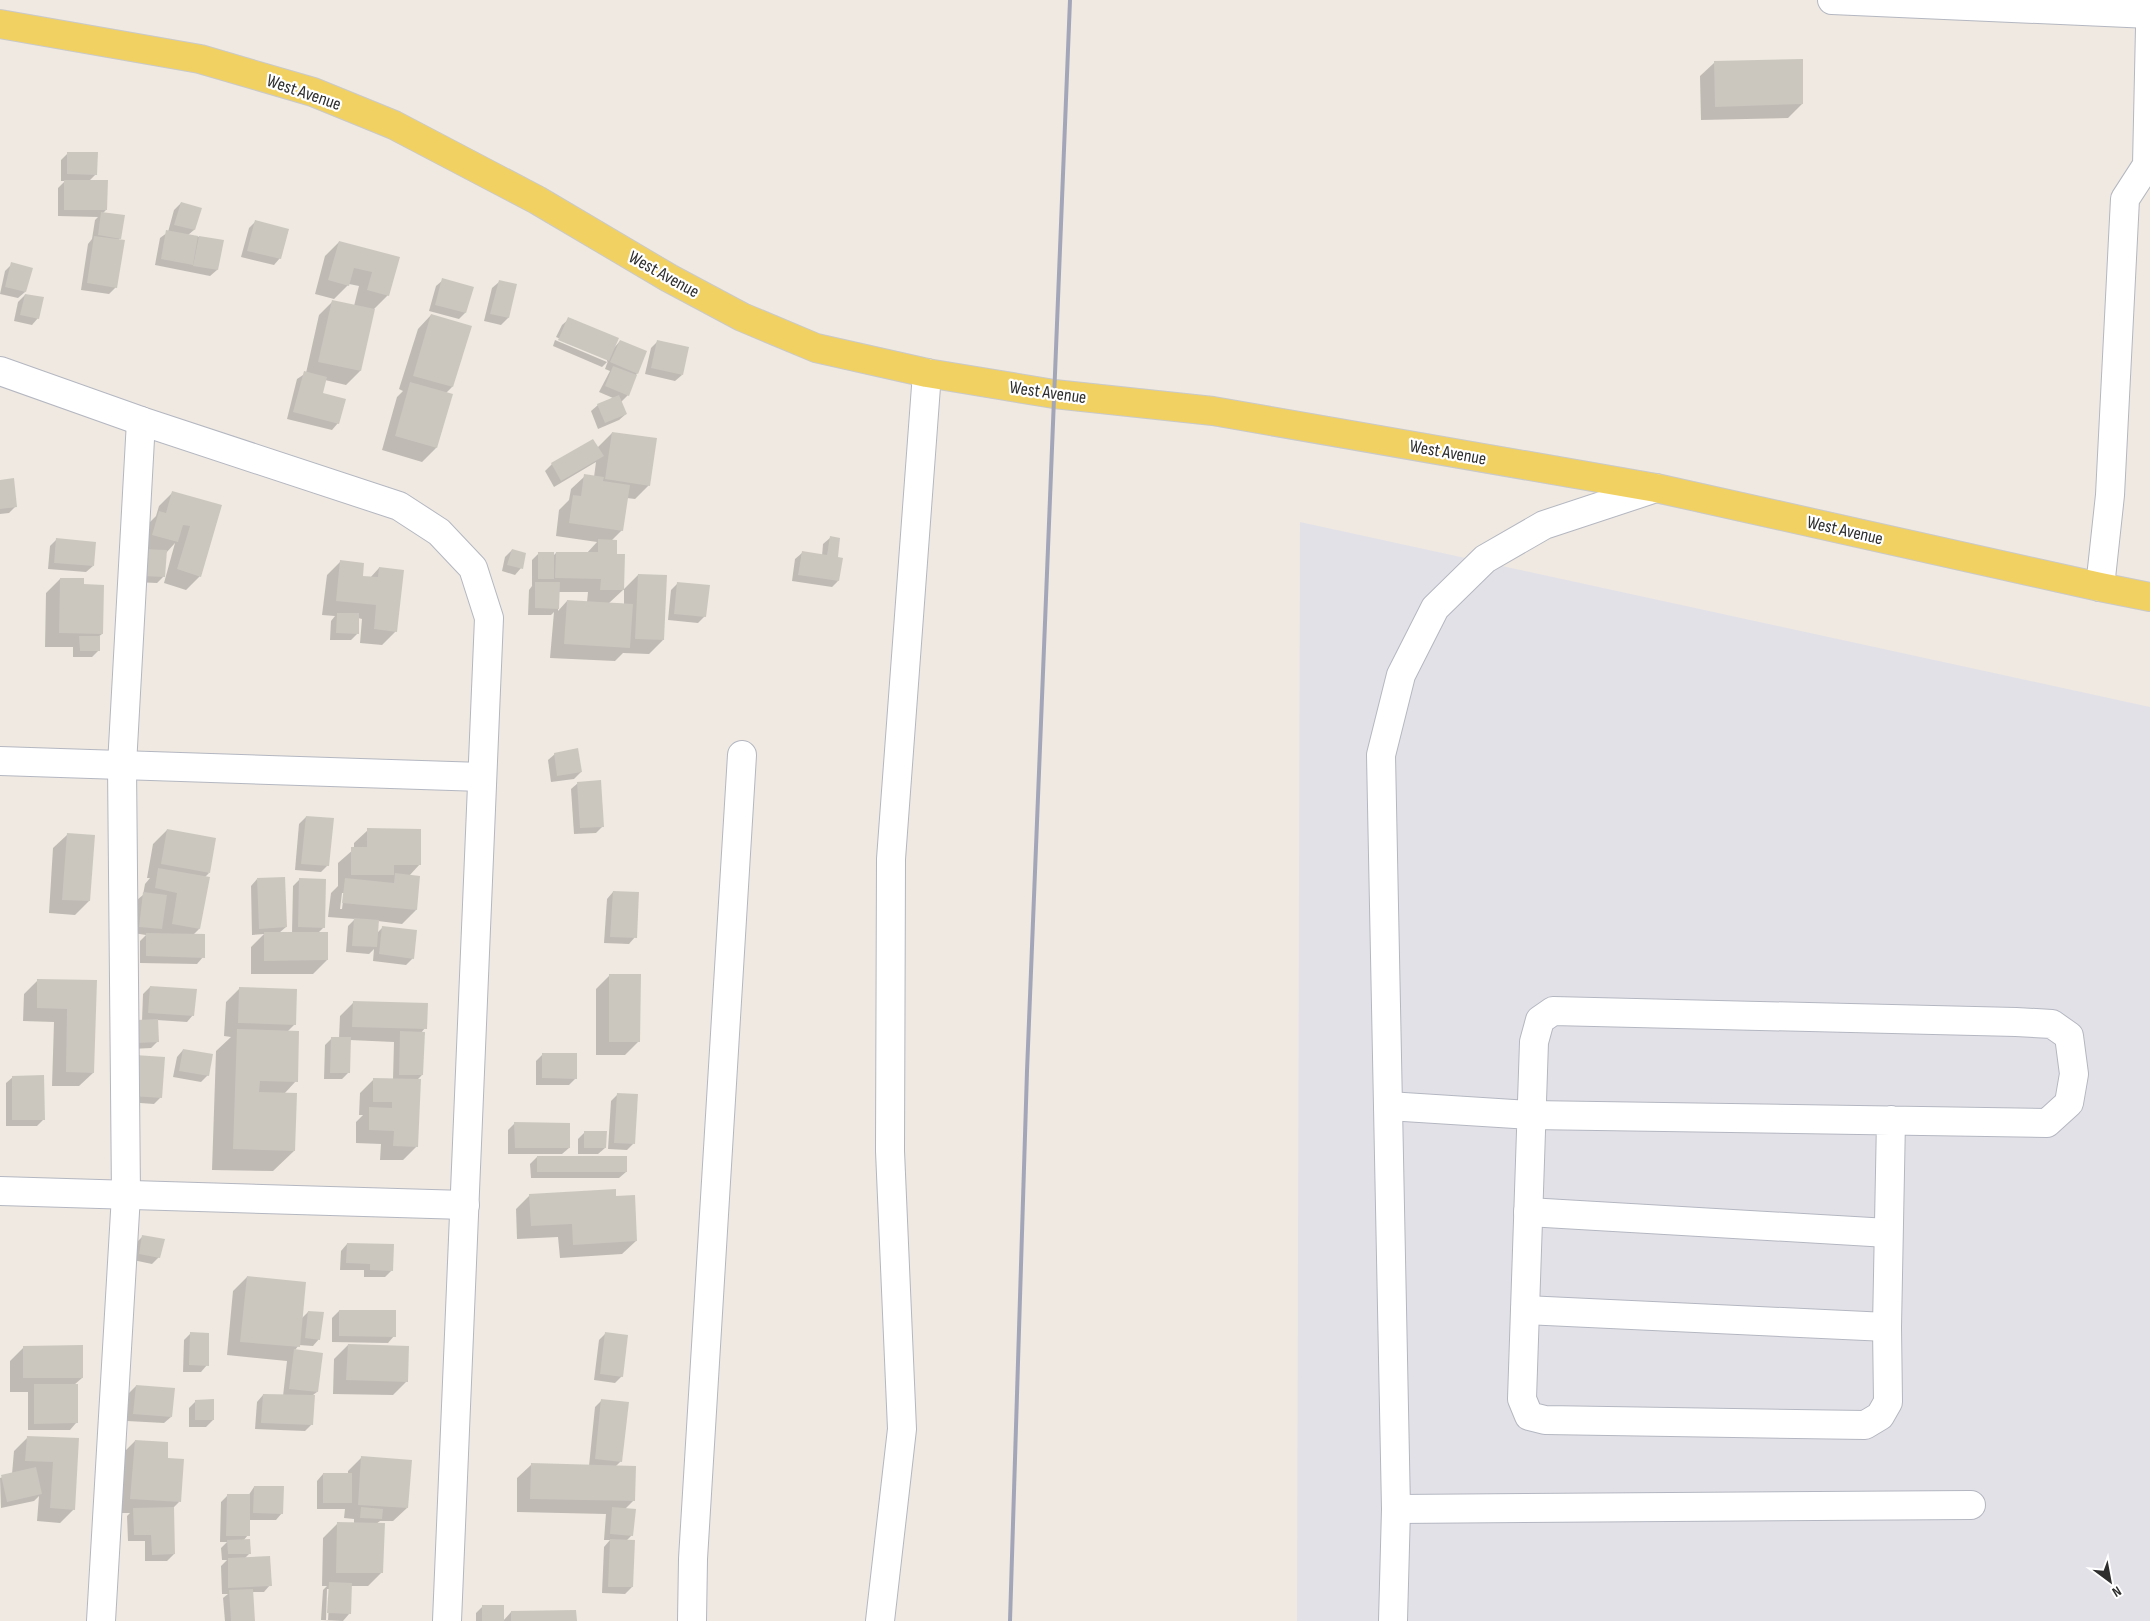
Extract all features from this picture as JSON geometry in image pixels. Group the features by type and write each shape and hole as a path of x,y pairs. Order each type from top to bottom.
{"main road":[{"name":"West Avenue","path":"0,24 200,59 313,92 394,125 537,200 669,278 742,317 816,348 927,373 1054,394 1213,411 1656,488 2150,597"}],"street":[{"path":"1832,0 2150,14"},
{"path":"2100,587 2110,495 2126,199 2148,164 2150,28"},
{"path":"0,371 141,421 399,506 439,532 473,568 489,618 447,1621"},
{"path":"880,1621 902,1429 890,1152 891,860 927,373"},
{"path":"101,1621 126,1195 122,765 141,421"},
{"path":"1393,1621 1396,1509 1381,755 1401,675 1435,608 1485,559 1544,525 1656,488"},
{"path":"692,1621 693,1559 742,755"},
{"path":"0,761 482,777"},
{"path":"1388,1106 1531,1115 1891,1120 2046,1123 2069,1104 2074,1074 2069,1036 2052,1024 2025,1022 1553,1011 1540,1020 1534,1042 1531,1115 1522,1399 1529,1416 1545,1420 1865,1425 1880,1416 1888,1402 1887,1327 1891,1120"},
{"path":"0,1191 464,1205"},
{"path":"1528,1212 1888,1233"},
{"path":"1525,1310 1887,1327"},
{"path":"1396,1509 1971,1505"}],"shaded area":[{"path":"1300,522 2150,707 2150,1621 1297,1621"}],"building":[{"path":"1803,59 1803,104 1715,107 1714,61"},
{"path":"67,152 98,152 97,175 67,174"},
{"path":"64,180 108,180 107,210 64,210"},
{"path":"181,202 202,208 195,230 174,225"},
{"path":"101,212 125,215 121,239 98,235"},
{"path":"255,220 289,229 281,259 247,251"},
{"path":"166,230 198,236 193,265 161,259"},
{"path":"94,236 125,240 117,288 87,283"},
{"path":"199,236 224,240 218,270 193,266"},
{"path":"339,241 400,257 389,296 367,290 372,272 354,268 349,286 328,280"},
{"path":"11,262 33,268 26,292 5,287"},
{"path":"442,278 474,287 466,313 435,305"},
{"path":"499,280 517,284 509,318 490,314"},
{"path":"25,294 44,297 39,319 20,315"},
{"path":"332,300 375,309 361,371 318,362"},
{"path":"431,314 472,326 453,387 413,376"},
{"path":"568,317 619,338 609,361 558,340"},
{"path":"620,340 647,351 638,374 610,362"},
{"path":"657,340 689,347 683,375 651,368"},
{"path":"613,366 637,375 629,396 605,386"},
{"path":"304,371 327,377 323,393 346,399 339,424 293,412"},
{"path":"410,382 453,394 437,448 395,436"},
{"path":"619,395 627,414 605,423 597,404"},
{"path":"612,432 657,438 650,486 605,479"},
{"path":"593,439 604,456 561,481 551,463"},
{"path":"584,474 604,477 603,481 630,485 623,531 569,523 573,495 581,496"},
{"path":"14,478 17,507 0,509 0,480"},
{"path":"172,491 222,505 201,577 177,569 190,526 183,525 178,542 152,535 159,511 166,513"},
{"path":"830,536 840,538 838,557 843,558 839,581 798,575 802,551 827,555"},
{"path":"56,538 96,542 94,566 54,563"},
{"path":"598,539 617,540 617,554 625,554 624,590 600,590 601,579 555,578 556,552 598,552"},
{"path":"143,549 167,550 165,577 142,576"},
{"path":"512,549 526,553 523,569 507,565"},
{"path":"538,552 554,552 554,579 538,579"},
{"path":"340,560 364,563 363,576 378,577 379,567 404,570 397,632 374,629 376,605 336,601"},
{"path":"638,574 667,575 664,640 635,639"},
{"path":"60,578 84,578 84,584 104,585 103,634 59,633"},
{"path":"535,582 560,582 559,609 535,608"},
{"path":"677,582 710,585 706,617 674,614"},
{"path":"567,600 633,604 630,648 564,644"},
{"path":"337,613 359,613 359,634 336,633"},
{"path":"79,636 100,636 100,651 80,651"},
{"path":"578,748 582,772 557,776 554,753"},
{"path":"601,780 604,827 580,828 577,782"},
{"path":"306,816 334,818 329,866 301,864"},
{"path":"367,828 421,829 421,865 394,865 394,875 351,875 351,847 367,847"},
{"path":"167,829 216,838 210,873 161,864"},
{"path":"67,833 95,835 90,901 62,900"},
{"path":"158,868 210,877 200,929 172,924 177,893 155,888"},
{"path":"395,873 420,876 417,910 342,903 345,878 394,883"},
{"path":"285,877 287,927 259,929 257,878"},
{"path":"299,878 326,879 325,928 298,927"},
{"path":"613,891 639,892 637,938 610,937"},
{"path":"143,892 167,895 162,929 139,927"},
{"path":"354,918 379,920 377,947 352,946"},
{"path":"382,926 417,930 414,959 379,954"},
{"path":"264,932 328,932 328,960 264,961"},
{"path":"146,933 205,934 205,958 146,956"},
{"path":"609,974 641,974 640,1042 609,1042"},
{"path":"37,979 97,980 94,1073 66,1072 67,1009 37,1008"},
{"path":"150,986 197,989 194,1016 148,1013"},
{"path":"239,987 297,989 296,1025 238,1023"},
{"path":"353,1001 428,1003 427,1029 352,1027"},
{"path":"158,1019 159,1042 137,1043 136,1020"},
{"path":"237,1029 299,1031 298,1082 260,1081 259,1092 297,1093 295,1151 233,1149"},
{"path":"400,1031 425,1032 423,1075 399,1075"},
{"path":"331,1037 351,1037 350,1073 330,1073"},
{"path":"183,1049 213,1054 209,1076 179,1071"},
{"path":"542,1053 577,1053 577,1079 542,1078"},
{"path":"135,1055 165,1057 162,1098 132,1096"},
{"path":"44,1075 45,1120 12,1120 12,1076"},
{"path":"373,1078 421,1079 418,1147 393,1146 394,1131 369,1130 369,1107 392,1108 392,1102 373,1102"},
{"path":"617,1093 638,1094 635,1144 614,1143"},
{"path":"514,1122 570,1123 570,1148 515,1148"},
{"path":"584,1131 607,1131 606,1148 584,1148"},
{"path":"537,1156 627,1156 627,1172 537,1172"},
{"path":"616,1189 616,1196 635,1195 637,1241 573,1245 572,1224 531,1226 529,1194"},
{"path":"142,1235 165,1239 160,1258 139,1254"},
{"path":"347,1243 394,1244 393,1271 370,1270 370,1264 346,1263"},
{"path":"247,1276 306,1282 300,1347 240,1342"},
{"path":"339,1310 396,1310 396,1337 339,1336"},
{"path":"308,1311 324,1312 320,1340 305,1338"},
{"path":"190,1332 209,1333 209,1366 189,1365"},
{"path":"605,1332 628,1335 623,1377 600,1374"},
{"path":"348,1344 409,1346 408,1382 346,1380"},
{"path":"83,1345 83,1378 23,1378 23,1346"},
{"path":"294,1349 323,1353 318,1392 289,1389"},
{"path":"34,1384 78,1384 78,1423 34,1424"},
{"path":"136,1385 175,1388 172,1417 133,1414"},
{"path":"263,1394 315,1395 313,1425 261,1423"},
{"path":"214,1399 214,1420 195,1420 195,1400"},
{"path":"601,1399 629,1402 622,1462 595,1459"},
{"path":"27,1436 79,1438 75,1510 50,1508 53,1462 25,1461"},
{"path":"135,1440 168,1442 168,1458 184,1459 181,1502 130,1499"},
{"path":"361,1456 412,1460 408,1508 358,1505"},
{"path":"531,1463 636,1466 635,1501 530,1499"},
{"path":"36,1467 42,1494 7,1502 1,1475"},
{"path":"323,1473 352,1473 352,1503 323,1503"},
{"path":"254,1486 284,1486 283,1514 253,1513"},
{"path":"227,1494 250,1494 250,1536 226,1536"},
{"path":"174,1507 175,1554 152,1555 151,1535 134,1535 133,1508"},
{"path":"361,1507 383,1509 382,1519 360,1518"},
{"path":"612,1507 636,1509 633,1536 610,1534"},
{"path":"337,1522 385,1523 383,1573 336,1573"},
{"path":"250,1539 251,1554 228,1554 227,1540"},
{"path":"610,1539 635,1540 633,1587 608,1587"},
{"path":"270,1556 272,1586 228,1588 228,1558"},
{"path":"329,1582 352,1583 351,1614 327,1613"},
{"path":"253,1589 255,1621 231,1621 229,1590"},
{"path":"482,1605 504,1605 504,1621 482,1621"},
{"path":"576,1610 577,1621 511,1621 511,1611"}],"railway":[{"path":"1010,1621 1027,1071 1070,0"}]}
